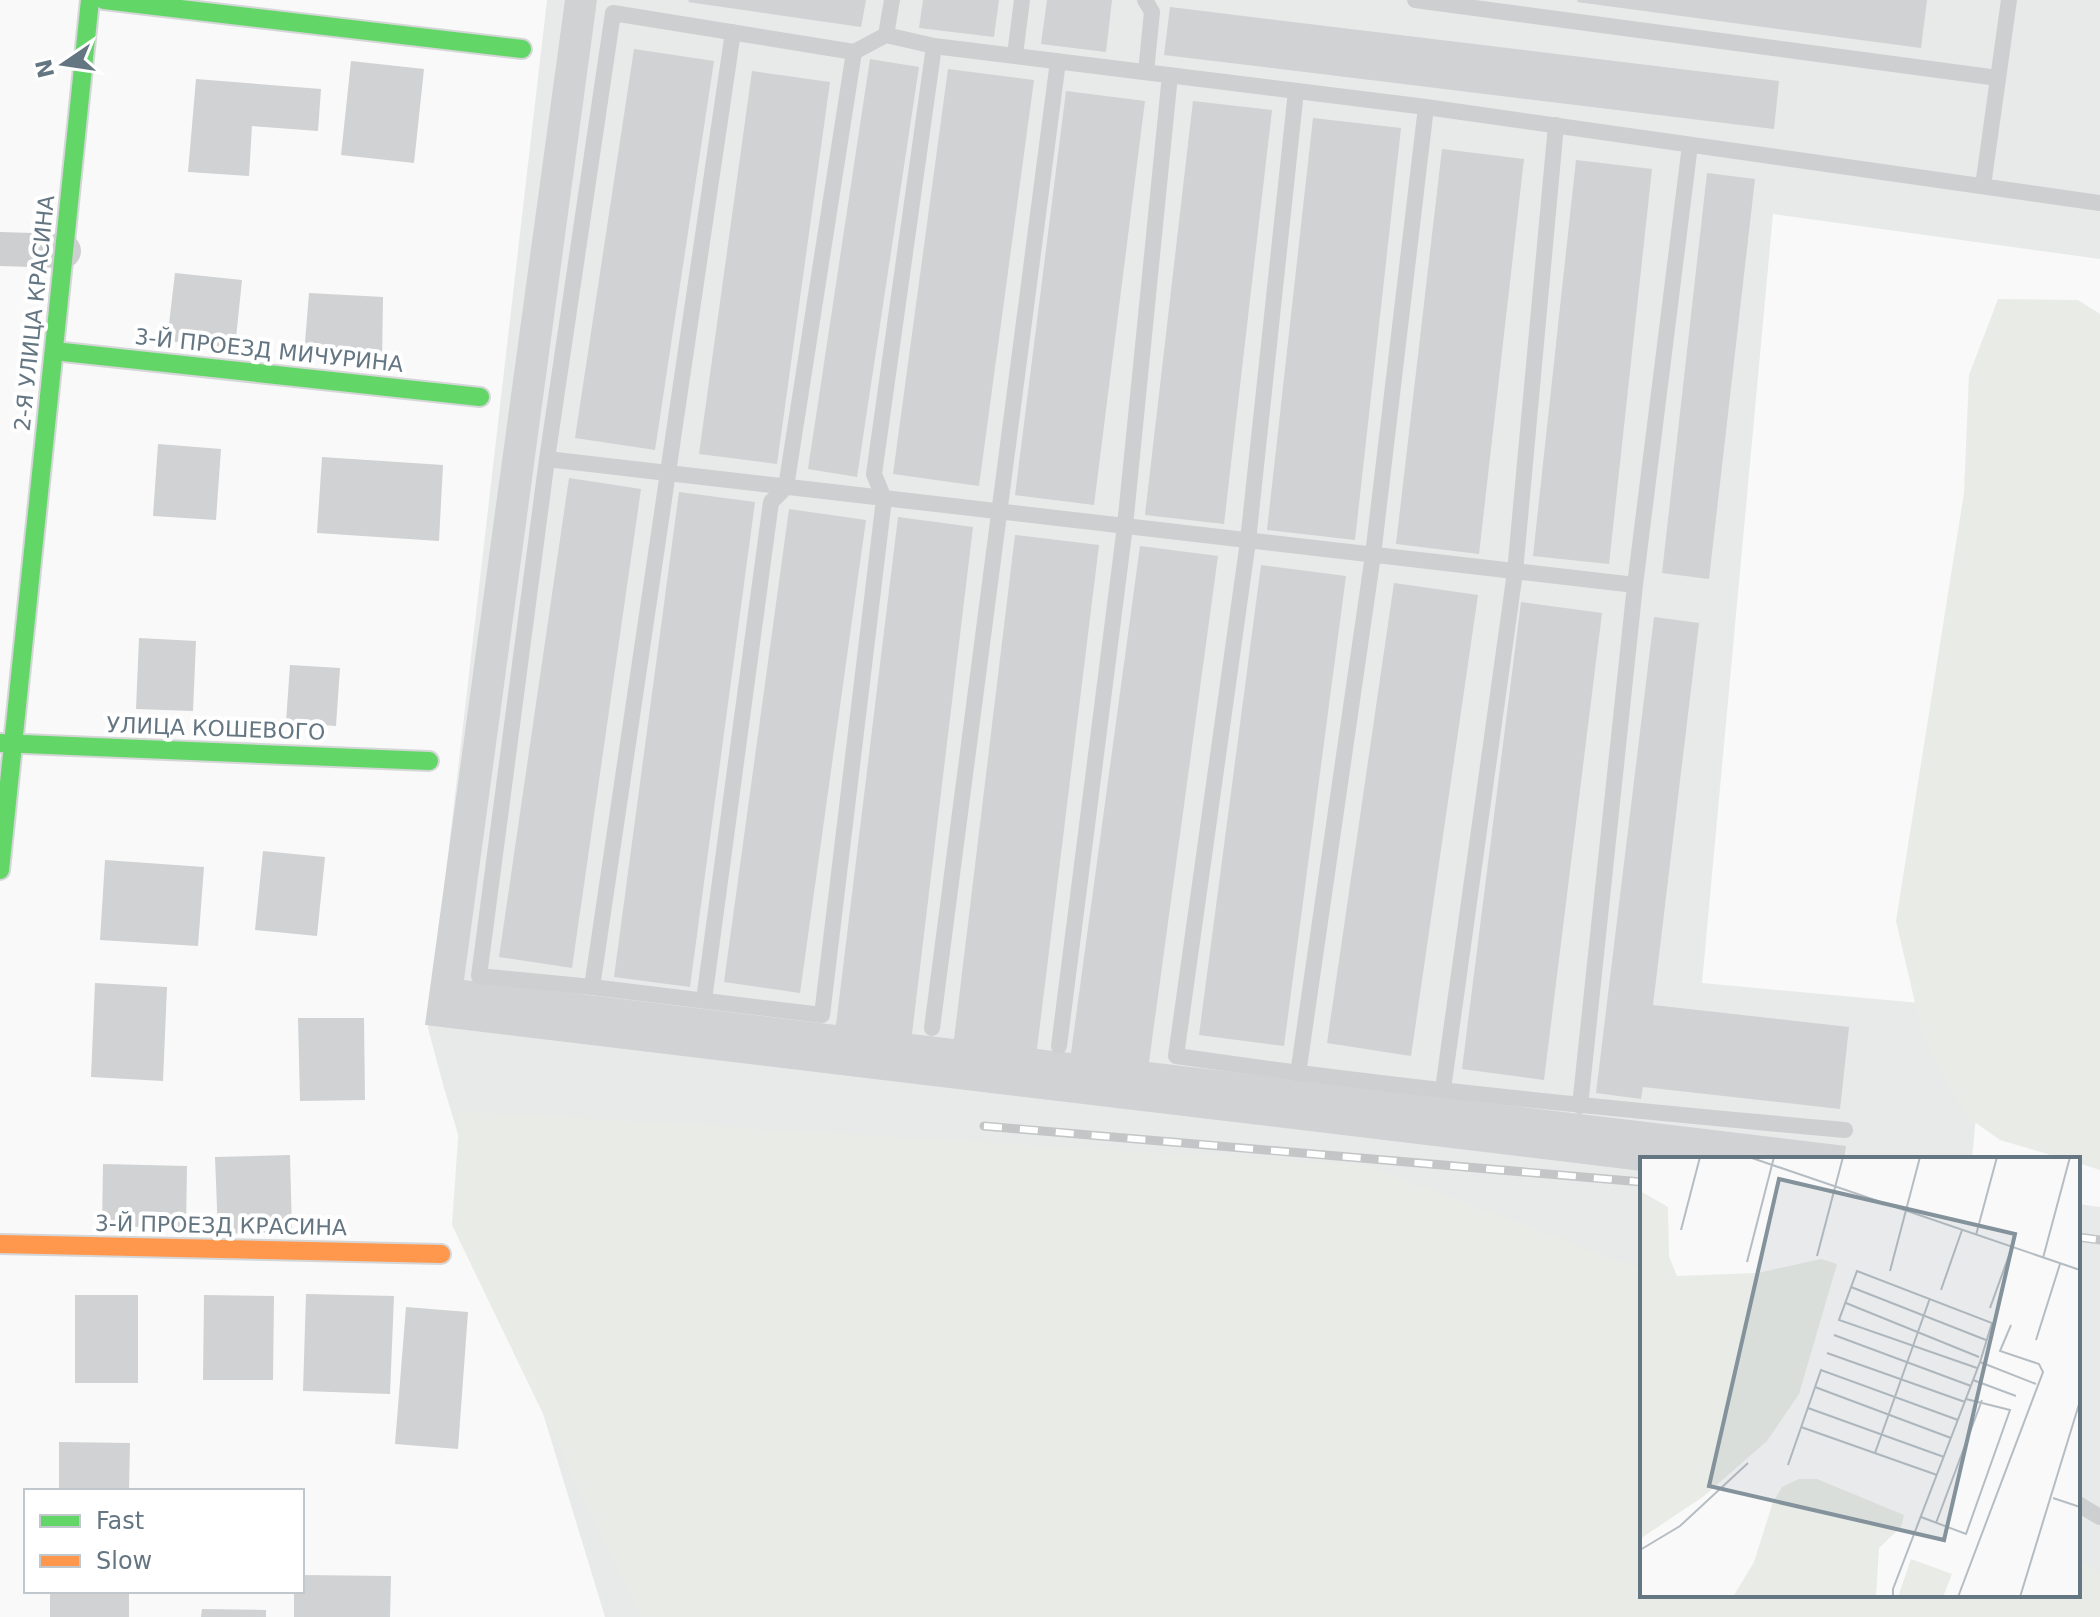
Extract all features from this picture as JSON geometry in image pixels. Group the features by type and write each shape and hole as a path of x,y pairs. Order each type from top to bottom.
{"street":[{"name":"2-Я УЛИЦА КРАСИНА","path":"0,870 6,743 54,351 90,0"},
{"path":"104,0 522,49"},
{"path":"0,249 64,251"},
{"name":"3-Й ПРОЕЗД МИЧУРИНА","path":"54,351 480,397"},
{"name":"УЛИЦА КОШЕВОГО","path":"6,743 429,761"},
{"name":"3-Й ПРОЕЗД КРАСИНА","path":"0,1244 441,1254"}],"lane":[{"path":"886,35 892,0"},
{"path":"1015,55 1022,0"},
{"path":"1145,0 1152,12 1146,72"},
{"path":"1415,0 1998,78"},
{"path":"1983,186 2009,0"},
{"path":"934,46 874,474 884,499 822,1015 479,976 547,459 613,13 854,52 886,35 934,46 1426,107 2100,203"},
{"path":"592,987 733,32"},
{"path":"704,1000 771,502 786,487 854,52"},
{"path":"932,1028 1058,61"},
{"path":"1059,1046 1125,526 1170,75"},
{"path":"1296,91 1248,541 1176,1056 1298,1074 1580,1106 1845,1130"},
{"path":"1298,1074 1373,555 1426,107"},
{"path":"1443,1089 1515,572 1556,125"},
{"path":"1580,1106 1635,585 1690,145"},
{"path":"547,459 1635,585"},
{"path":"2080,1505 2100,1517"}],"shaded area":[{"path":"547,0 2100,0 2100,259 1773,214 1702,983 1986,1009 1972,1157 1640,1157 1640,1597 2080,1597 2080,1204 2100,1207 2100,1617 605,1617 428,1028"},
{"path":"1998,299 2078,300 2100,314 2100,1170 2080,1164 2080,1157 2057,1157 2000,1140 1966,1116 1923,1037 1896,921 1964,493 1969,375"},
{"path":"460,1111 1366,1165 1640,1269 1640,1597 2080,1597 2080,1559 2100,1574 2100,1617 641,1617 452,1225"}],"building":[{"path":"565,0 597,0 464,980 836,1025 898,517 973,527 912,1034 954,1039 1015,535 1099,545 1037,1049 1071,1053 1140,546 1218,556 1149,1062 1846,1146 1844,1157 1640,1157 1640,1171 425,1025"},
{"path":"689,0 866,0 861,27"},
{"path":"923,0 999,0 994,37 919,28"},
{"path":"1047,0 1112,0 1106,52 1041,44"},
{"path":"1578,0 1927,0 1921,48"},
{"path":"1170,7 1779,81 1774,129 1164,55"},
{"path":"634,49 714,61 655,450 575,438"},
{"path":"870,59 919,67 857,477 808,469"},
{"path":"351,61 424,69 414,163 341,155"},
{"path":"948,69 1034,80 979,486 893,474"},
{"path":"752,71 830,82 777,464 699,454"},
{"path":"196,79 321,89 318,131 252,126 249,176 188,172"},
{"path":"1066,91 1145,101 1094,505 1015,495"},
{"path":"1193,101 1272,110 1224,524 1145,515"},
{"path":"1313,118 1401,128 1355,540 1267,530"},
{"path":"1442,149 1524,159 1479,554 1396,544"},
{"path":"1576,160 1652,169 1609,564 1533,556"},
{"path":"1707,173 1755,179 1709,579 1662,573"},
{"path":"175,273 242,280 235,348 167,341"},
{"path":"309,293 383,297 382,363 304,355"},
{"path":"158,444 221,449 216,520 153,516"},
{"path":"322,457 443,465 439,541 317,533"},
{"path":"569,478 641,489 572,968 499,957"},
{"path":"679,492 755,502 690,987 614,977"},
{"path":"789,509 866,520 800,993 724,982"},
{"path":"1261,565 1346,576 1284,1046 1199,1035"},
{"path":"1394,583 1478,595 1411,1056 1327,1043"},
{"path":"1521,602 1602,613 1544,1080 1462,1069"},
{"path":"1654,617 1699,623 1653,1005 1849,1027 1840,1109 1643,1087 1641,1099 1596,1093"},
{"path":"139,638 196,641 193,711 136,709"},
{"path":"290,665 340,668 336,726 286,722"},
{"path":"263,851 325,857 317,936 255,930"},
{"path":"105,860 204,867 198,946 100,940"},
{"path":"95,983 167,987 163,1081 91,1077"},
{"path":"298,1018 364,1018 365,1100 300,1101"},
{"path":"290,1155 292,1232 218,1234 215,1157"},
{"path":"103,1164 187,1166 186,1228 102,1226"},
{"path":"306,1294 394,1296 390,1394 303,1391"},
{"path":"75,1295 138,1295 138,1383 75,1383"},
{"path":"204,1295 274,1296 273,1380 203,1380"},
{"path":"406,1307 468,1312 458,1449 395,1444"},
{"path":"59,1442 130,1443 129,1489 59,1489"},
{"path":"304,1575 391,1576 390,1617 294,1617 294,1593 304,1593"},
{"path":"50,1593 129,1593 129,1617 50,1617"},
{"path":"202,1609 266,1610 266,1617 201,1617"}],"railway":[{"path":"984,1126 1640,1182"},
{"path":"2080,1237 2100,1240"}],"traffic: fast":[{"path":"0,870 90,0"},
{"path":"104,0 522,49"},
{"path":"54,351 480,397"},
{"path":"0,743 429,761"}],"traffic: slow":[{"path":"0,1244 441,1254"}]}
